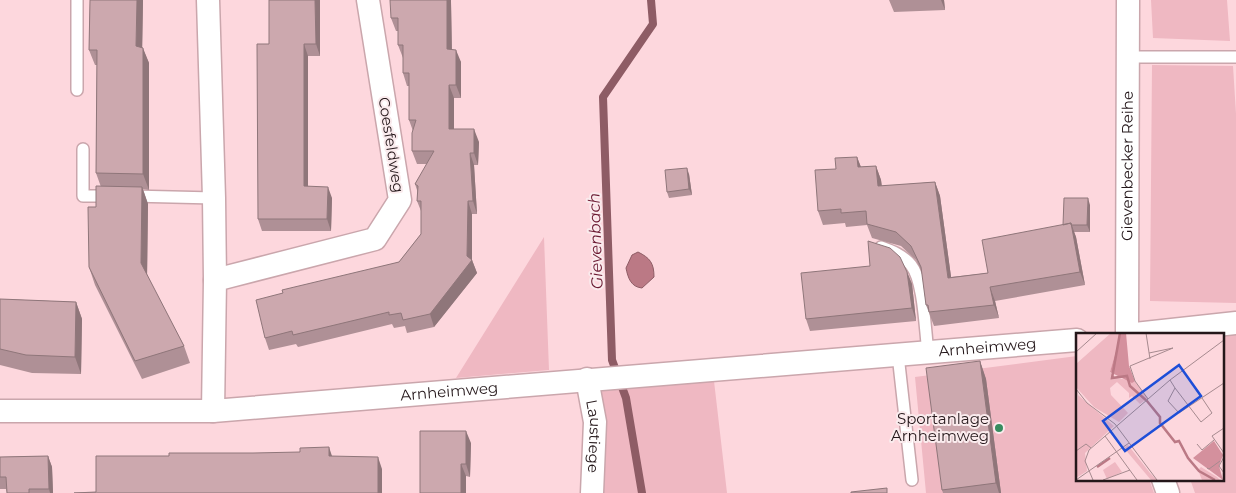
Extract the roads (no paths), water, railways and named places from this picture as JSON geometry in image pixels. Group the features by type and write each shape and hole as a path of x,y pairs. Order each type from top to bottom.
{"street":[{"path":"208,0 215,280 213,411"},
{"name":"Coesfeldweg","path":"215,280 375,239 400,200 368,0"},
{"name":"Gievenbecker Reihe","path":"1127,333 1128,0"},
{"path":"1144,333 1236,323"},
{"name":"Arnheimweg","path":"0,411 213,411 1076,340"},
{"name":"Laustiege","path":"592,379 595,422 592,493"},
{"path":"1163,480 1168,493"}],"lane":[{"path":"77,0 77,90"},
{"path":"1127,58 1236,57"},
{"path":"83,149 83,196 214,198"},
{"path":"873,245 898,253 911,265 919,282 928,352"},
{"path":"898,355 912,480"}],"waterway":[{"name":"Gievenbach","path":"642,493 626,398 612,360 603,97 653,24 651,0"}],"place":[{"name":"Sportanlage Arnheimweg","path":"999,428"}]}
